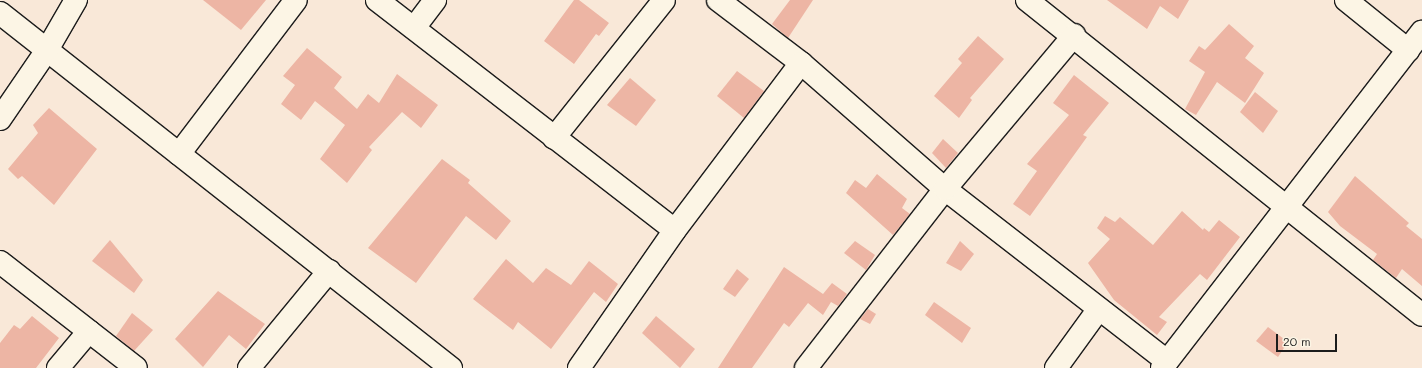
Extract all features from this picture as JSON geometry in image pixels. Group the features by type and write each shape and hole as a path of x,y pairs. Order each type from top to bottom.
{"street":[{"path":"0,119 47,50 76,0"},
{"path":"179,154 296,0"},
{"path":"377,0 675,230"},
{"path":"414,28 435,0"},
{"path":"554,138 664,0"},
{"path":"718,0 801,63 945,189 1164,364 1422,32"},
{"path":"1027,0 1422,315"},
{"path":"1346,0 1408,50"},
{"path":"0,13 451,368"},
{"path":"806,368 945,189 1074,36"},
{"path":"579,368 675,230 801,63"},
{"path":"0,262 136,368"},
{"path":"249,368 329,271"},
{"path":"1056,368 1098,310"},
{"path":"58,368 89,331"}],"building":[{"path":"203,0 266,0 241,30"},
{"path":"574,0 579,0 609,23 599,36 596,34 574,64 544,41"},
{"path":"790,0 813,0 788,38 772,24"},
{"path":"1107,0 1189,0 1178,19 1160,6 1147,29"},
{"path":"1229,24 1254,46 1245,58 1264,73 1245,103 1217,82 1196,115 1185,109 1205,72 1189,61 1199,46 1205,50"},
{"path":"978,36 1004,59 970,98 972,100 959,118 934,96 962,63 958,59"},
{"path":"307,48 342,77 334,88 357,109 368,94 379,103 397,74 438,105 421,128 402,112 369,147 372,150 347,183 320,159 345,125 315,101 301,120 281,104 295,85 283,76"},
{"path":"737,71 764,91 744,118 717,96"},
{"path":"1074,75 1109,103 1083,135 1087,137 1030,216 1013,204 1037,171 1027,164 1069,115 1053,103"},
{"path":"630,78 656,100 636,126 607,105"},
{"path":"1255,92 1278,111 1263,133 1240,112"},
{"path":"49,108 97,149 54,205 22,176 18,179 8,169 38,133 33,125"},
{"path":"943,139 958,153 946,168 932,153"},
{"path":"442,159 470,180 468,183 511,221 496,240 466,216 416,283 368,248"},
{"path":"877,174 907,199 902,208 910,214 893,235 846,193 855,180 866,188"},
{"path":"1355,176 1409,223 1406,226 1422,239 1422,286 1402,269 1396,278 1373,260 1377,254 1340,226 1328,212"},
{"path":"1182,211 1203,230 1204,228 1209,232 1219,220 1240,237 1207,280 1200,274 1159,317 1167,322 1157,335 1114,300 1088,263 1110,239 1097,228 1105,216 1115,222 1120,217 1153,245"},
{"path":"110,240 143,280 134,293 92,261"},
{"path":"855,241 875,255 866,270 844,253"},
{"path":"960,241 974,254 961,271 946,263"},
{"path":"506,259 533,283 546,268 571,285 589,261 618,284 606,302 594,292 551,349 518,322 513,330 473,299"},
{"path":"784,267 823,294 832,283 847,294 838,306 831,302 823,315 808,303 789,327 784,323 752,368 718,368"},
{"path":"737,269 749,279 735,297 723,289"},
{"path":"218,291 265,324 246,349 229,335 203,367 175,339"},
{"path":"934,302 971,328 962,343 925,315"},
{"path":"868,309 876,314 870,324 860,319"},
{"path":"132,313 153,330 134,351 116,336"},
{"path":"32,316 59,338 36,368 0,368 0,343 14,325 20,329"},
{"path":"656,316 695,349 680,368 642,333"},
{"path":"1268,327 1288,342 1278,357 1256,341"}]}
